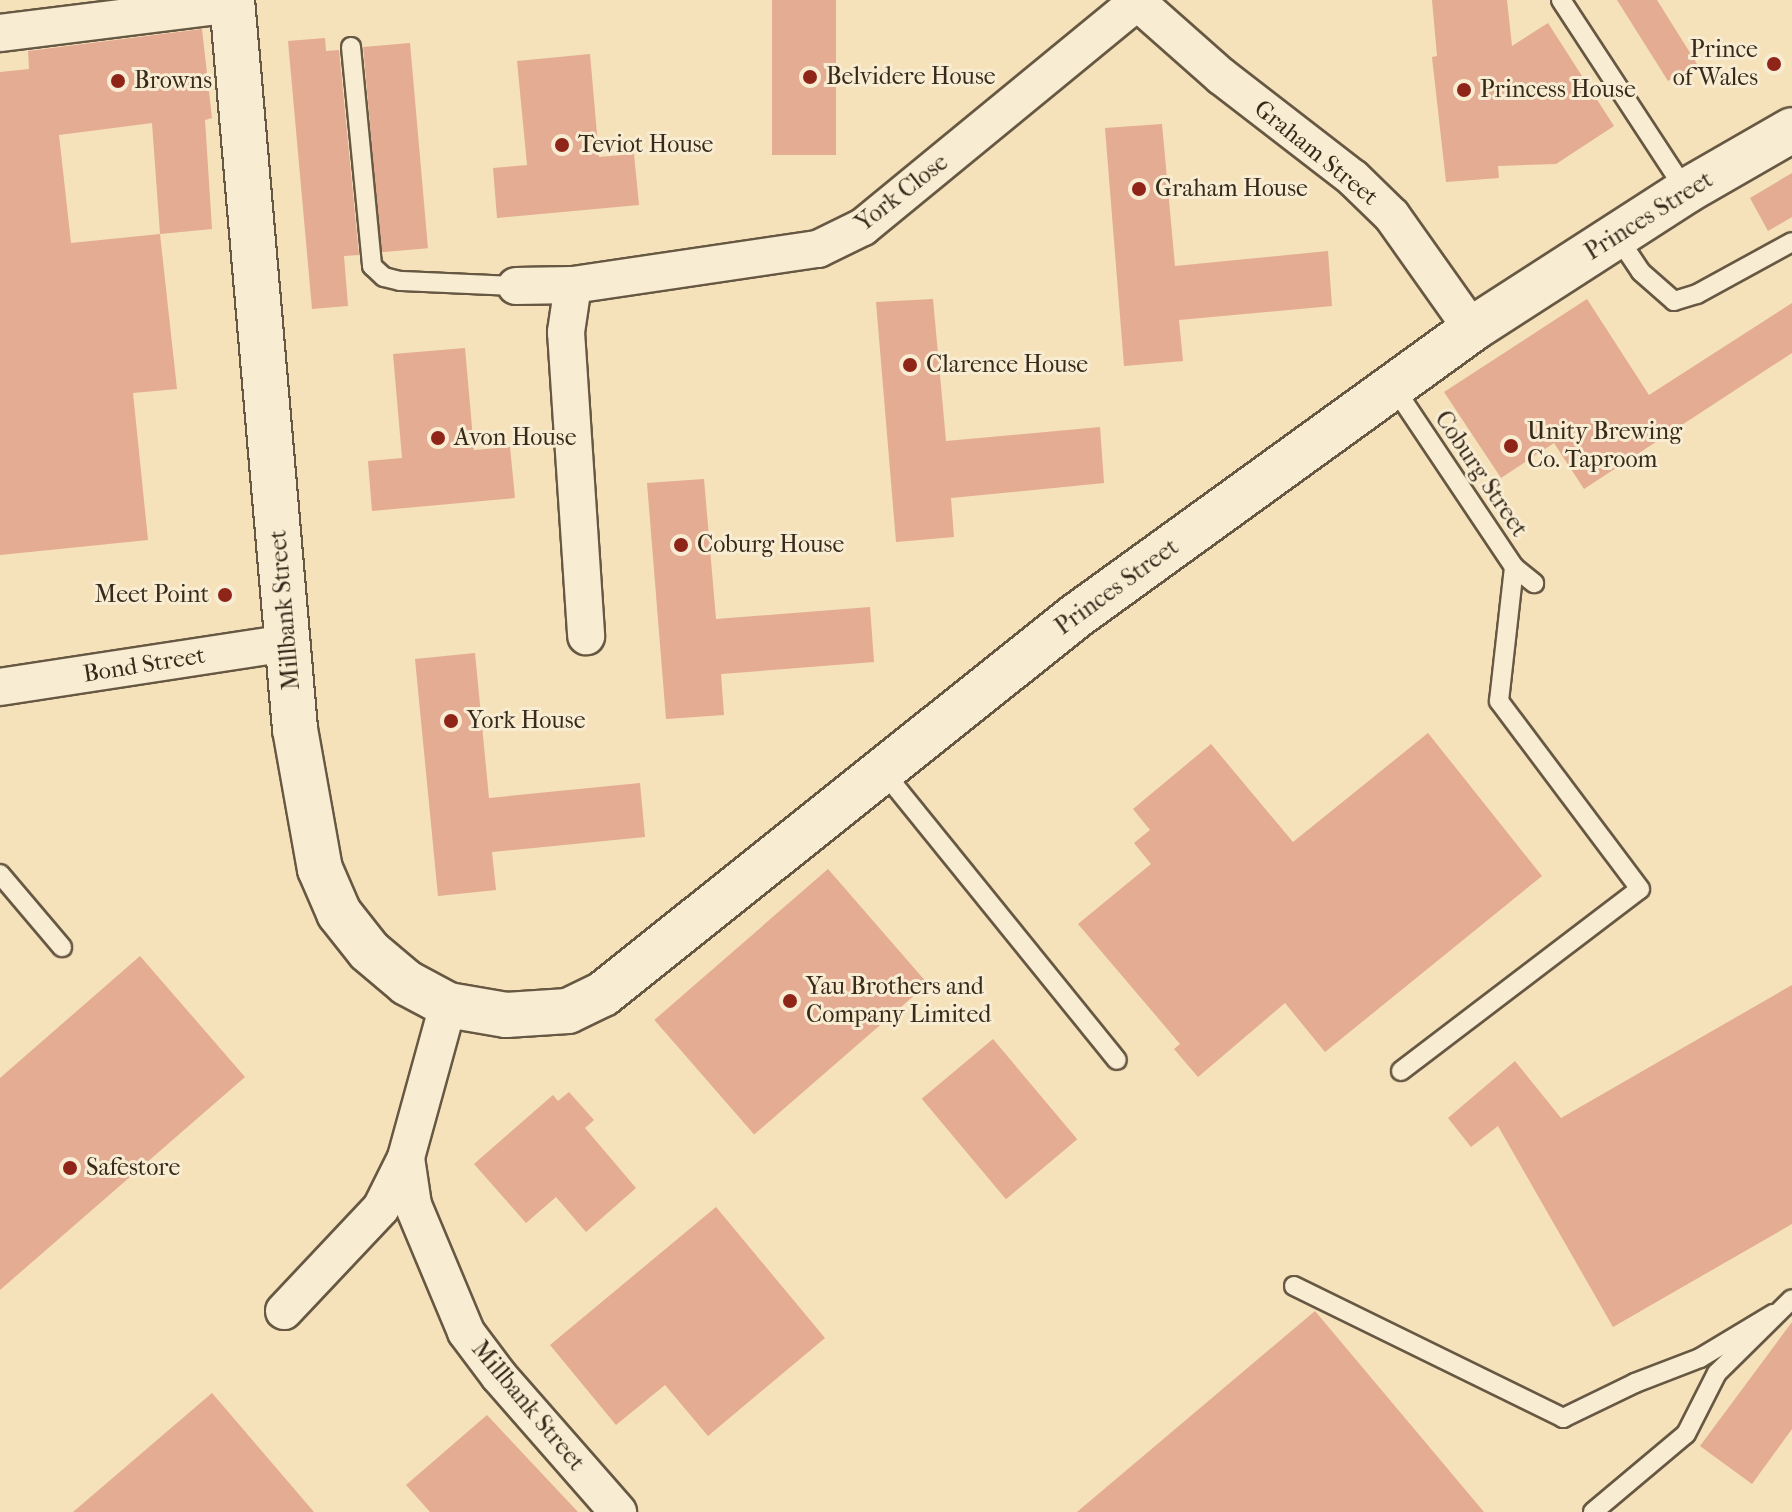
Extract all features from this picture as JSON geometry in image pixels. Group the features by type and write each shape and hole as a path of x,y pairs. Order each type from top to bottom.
{"street":[{"path":"0,33 232,2"},
{"name":"Millbank Street","path":"232,2 295,729 320,869 339,913 369,951 407,983 448,1005 406,1158 381,1208 284,1311"},
{"name":"York Close","path":"516,286 573,285 818,249 863,227 1136,2"},
{"name":"Graham Street","path":"1136,2 1221,76 1363,188 1392,216 1472,329"},
{"name":"Princes Street","path":"448,1005 506,1015 568,1011 603,994 1076,616 1472,329 1686,191 1792,130"},
{"path":"573,285 566,332 575,508 586,636"},
{"name":"Bond Street","path":"0,687 288,643"},
{"name":"Millbank Street","path":"406,1158 413,1205 466,1332 499,1376 618,1512"}],"lane":[{"path":"1561,0 1686,191"},
{"path":"351,47 372,266 384,277 400,281 516,286"},
{"path":"1617,236 1641,272 1674,301 1697,294 1792,242"},
{"name":"Coburg Street","path":"1393,386 1514,567 1534,583"},
{"path":"1401,1071 1640,889 1499,701 1514,567"},
{"path":"882,770 1117,1060"},
{"path":"0,874 62,947"},
{"path":"1294,1286 1563,1418 1635,1383 1700,1358 1792,1299"},
{"path":"1593,1512 1686,1434 1717,1373 1773,1314"}],"building":[{"name":"Belvidere House","path":"772,0 836,0 836,155 772,155"},
{"path":"1432,0 1507,0 1512,46 1548,23 1614,126 1556,164 1498,166 1499,178 1446,182 1432,57 1437,56"},
{"path":"1617,0 1657,0 1697,64 1668,81"},
{"path":"202,29 212,118 205,120 212,229 160,234 177,389 133,393 148,540 0,555 0,72 29,69 28,51","holes":["152,123 160,234 71,243 59,135"]},
{"path":"325,38 326,51 339,50 359,255 344,256 348,306 312,309 288,41"},
{"path":"410,43 428,248 381,252 363,47"},
{"name":"Teviot House","path":"590,54 599,157 634,154 639,205 497,218 493,168 527,165 517,61"},
{"name":"Graham House","path":"1162,124 1175,266 1328,251 1332,306 1179,320 1183,361 1124,366 1105,128"},
{"path":"1792,173 1792,217 1768,231 1750,198"},
{"name":"Clarence House","path":"933,299 946,441 1100,427 1104,483 951,498 954,537 896,542 876,302"},
{"path":"1587,299 1649,395 1792,303 1792,353 1584,489 1554,443 1501,478 1444,392"},
{"name":"Avon House","path":"465,348 474,450 510,447 515,498 372,511 368,461 402,458 393,354"},
{"name":"Coburg House","path":"704,479 716,619 870,607 874,662 721,674 724,715 666,719 647,483"},
{"name":"York House","path":"475,653 489,798 640,783 645,837 492,852 496,890 438,896 415,659"},
{"path":"1428,733 1542,876 1325,1052 1285,1003 1198,1077 1174,1049 1180,1044 1078,924 1151,864 1134,843 1150,830 1133,809 1211,744 1293,842"},
{"name":"Yau Brothers and Company Limited","path":"828,869 928,984 754,1135 654,1020"},
{"name":"Safestore","path":"140,956 245,1077 0,1290 0,1078"},
{"path":"1792,985 1792,1224 1613,1327 1498,1126 1471,1147 1448,1118 1515,1061 1561,1118"},
{"path":"993,1039 1077,1139 1006,1199 922,1099"},
{"path":"569,1092 594,1120 585,1128 636,1188 586,1232 556,1197 526,1223 474,1164 553,1095 558,1101"},
{"path":"716,1207 825,1338 708,1436 665,1385 616,1425 550,1345"},
{"path":"1315,1311 1484,1512 1077,1512"},
{"path":"1792,1322 1792,1429 1752,1484 1700,1446"},
{"path":"212,1393 314,1512 73,1512"},
{"path":"487,1415 578,1512 430,1512 406,1485"}],"place":[{"name":"Prince of Wales","path":"1774,64"},
{"name":"Belvidere House","path":"810,77"},
{"name":"Browns","path":"118,81"},
{"name":"Princess House","path":"1464,90"},
{"name":"Teviot House","path":"562,145"},
{"name":"Graham House","path":"1139,189"},
{"name":"Clarence House","path":"910,365"},
{"name":"Avon House","path":"438,438"},
{"name":"Unity Brewing Co. Taproom","path":"1511,446"},
{"name":"Coburg House","path":"681,545"},
{"name":"Meet Point","path":"225,595"},
{"name":"York House","path":"451,721"},
{"name":"Yau Brothers and Company Limited","path":"790,1001"},
{"name":"Safestore","path":"70,1168"}]}
